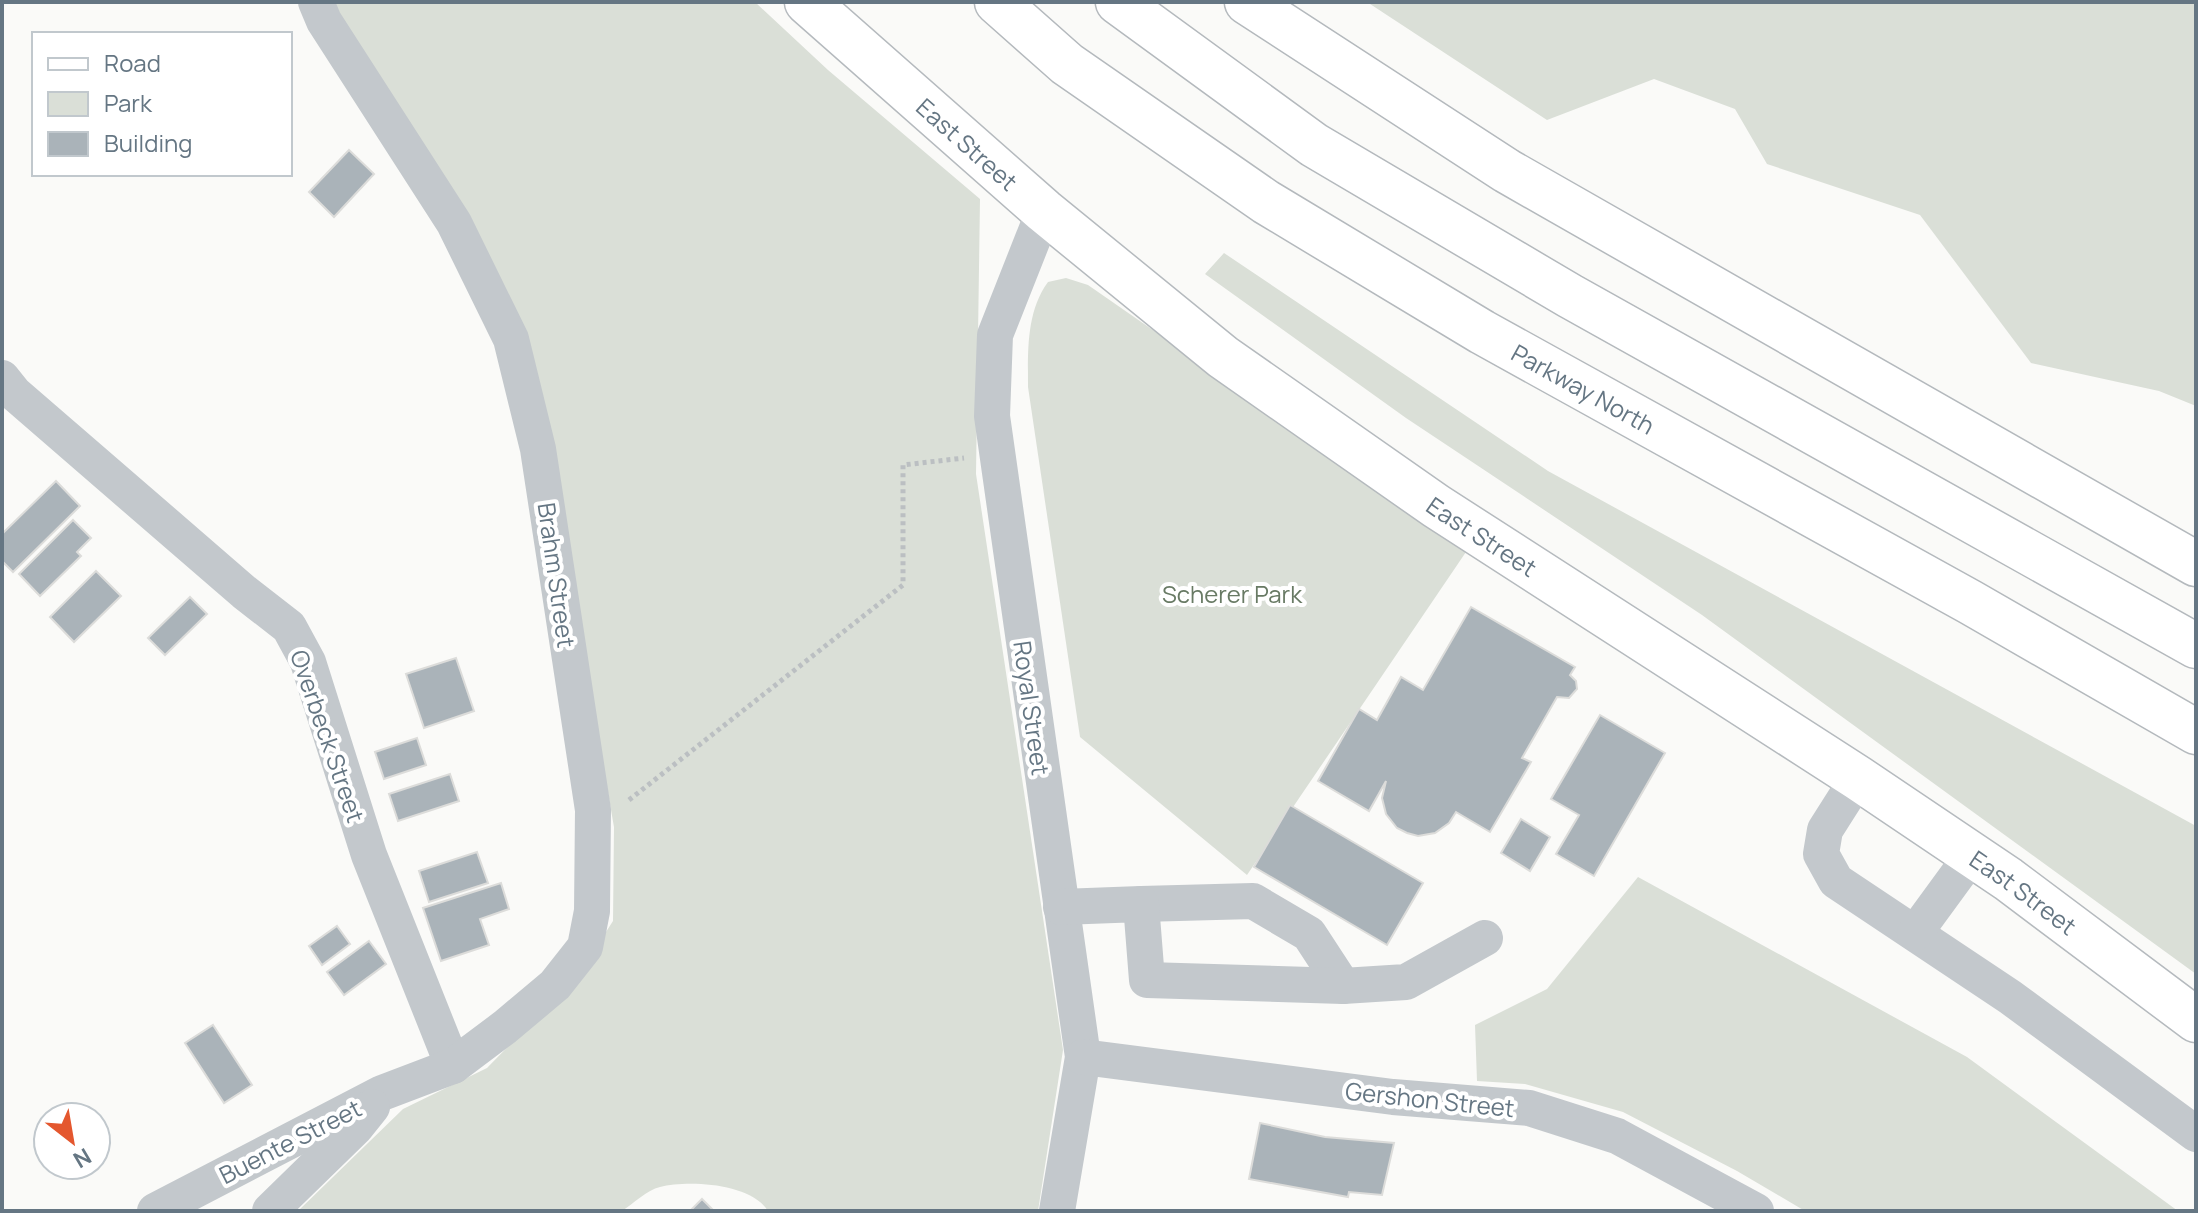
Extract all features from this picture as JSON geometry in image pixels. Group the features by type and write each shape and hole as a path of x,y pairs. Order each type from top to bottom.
{"main road":[{"name":"East Street","path":"807,2 1044,211 1223,357 1436,506 1972,855 2196,1020"},
{"name":"Parkway North","path":"997,2 1067,64 1280,211 1482,332 1970,602 2196,732"},
{"path":"1118,2 1314,145 1570,296 2196,646"},
{"path":"1247,2 1507,171 2196,564"}],"street":[{"name":"Brahm Street","path":"316,2 324,21 454,223 511,339 538,449 593,810 592,911 585,947 555,985 453,1066 382,1093"},
{"name":"Royal Street","path":"1044,211 995,335 992,416 1083,1057 1057,1211"},
{"name":"Overbeck Street","path":"2,378 14,393 244,592 289,627 308,662 369,855 453,1066"},
{"path":"1858,778 1825,830 1821,854 1836,881 2010,997 2196,1134"},
{"path":"1915,933 1972,855"},
{"path":"1061,907 1253,901 1309,934 1343,986"},
{"path":"1141,904 1147,980 1343,986 1406,982 1485,938"},
{"name":"Gershon Street","path":"1083,1057 1393,1097 1529,1108 1617,1136 1756,1211"},
{"path":"270,1211 356,1127 382,1093"},
{"name":"Buente Street","path":"155,1211 382,1093"}],"path":[{"path":"593,810 616,810 903,585 903,465 997,454"}],"green space":[{"path":"334,2 755,2 828,70 980,199 976,474 1063,1050 1038,1211 768,1211 748,1194 734,1189 686,1184 655,1189 622,1211 298,1211 403,1109 487,1068 579,974 613,921 614,827 547,417"},
{"path":"1367,2 2196,2 2196,406 2159,391 2031,363 1920,215 1767,164 1735,109 1654,79 1547,120"},
{"path":"1224,253 1548,471 2196,826 2196,974 1702,615 1406,418 1205,274"},
{"name":"Scherer Park","path":"1066,278 1088,285 1468,549 1247,875 1080,737 1028,387 1030,333 1036,306 1048,282"},
{"path":"1638,877 1967,1057 2178,1211 1805,1211 1737,1171 1623,1112 1525,1084 1477,1081 1475,1025 1547,989"}],"building":[{"path":"349,150 374,174 334,217 309,192"},
{"path":"56,481 80,506 13,572 2,561 2,534"},
{"path":"73,520 91,538 77,552 81,556 40,596 19,574"},
{"path":"96,571 121,596 74,642 50,617"},
{"path":"190,597 207,614 165,655 148,638"},
{"path":"1471,607 1575,667 1570,675 1576,681 1577,689 1569,698 1557,697 1522,758 1531,762 1490,832 1456,812 1449,823 1435,833 1418,836 1397,828 1386,814 1382,798 1386,781 1369,811 1318,781 1359,709 1377,720 1401,677 1423,690"},
{"path":"456,658 474,711 424,728 406,674"},
{"path":"1600,715 1665,753 1594,876 1556,854 1579,815 1551,799"},
{"path":"417,738 426,765 384,779 375,752"},
{"path":"450,774 459,801 398,821 389,794"},
{"path":"1290,805 1423,883 1387,945 1254,867"},
{"path":"1521,819 1550,837 1530,871 1501,853"},
{"path":"477,852 488,883 429,902 419,871"},
{"path":"501,883 509,909 480,919 489,945 441,961 423,908"},
{"path":"337,926 350,944 322,965 309,946"},
{"path":"369,941 386,964 344,995 327,972"},
{"path":"213,1025 252,1085 224,1103 185,1043"},
{"path":"1260,1123 1325,1137 1394,1143 1382,1195 1349,1192 1348,1197 1249,1179"},
{"path":"702,1199 714,1211 690,1211"}]}
